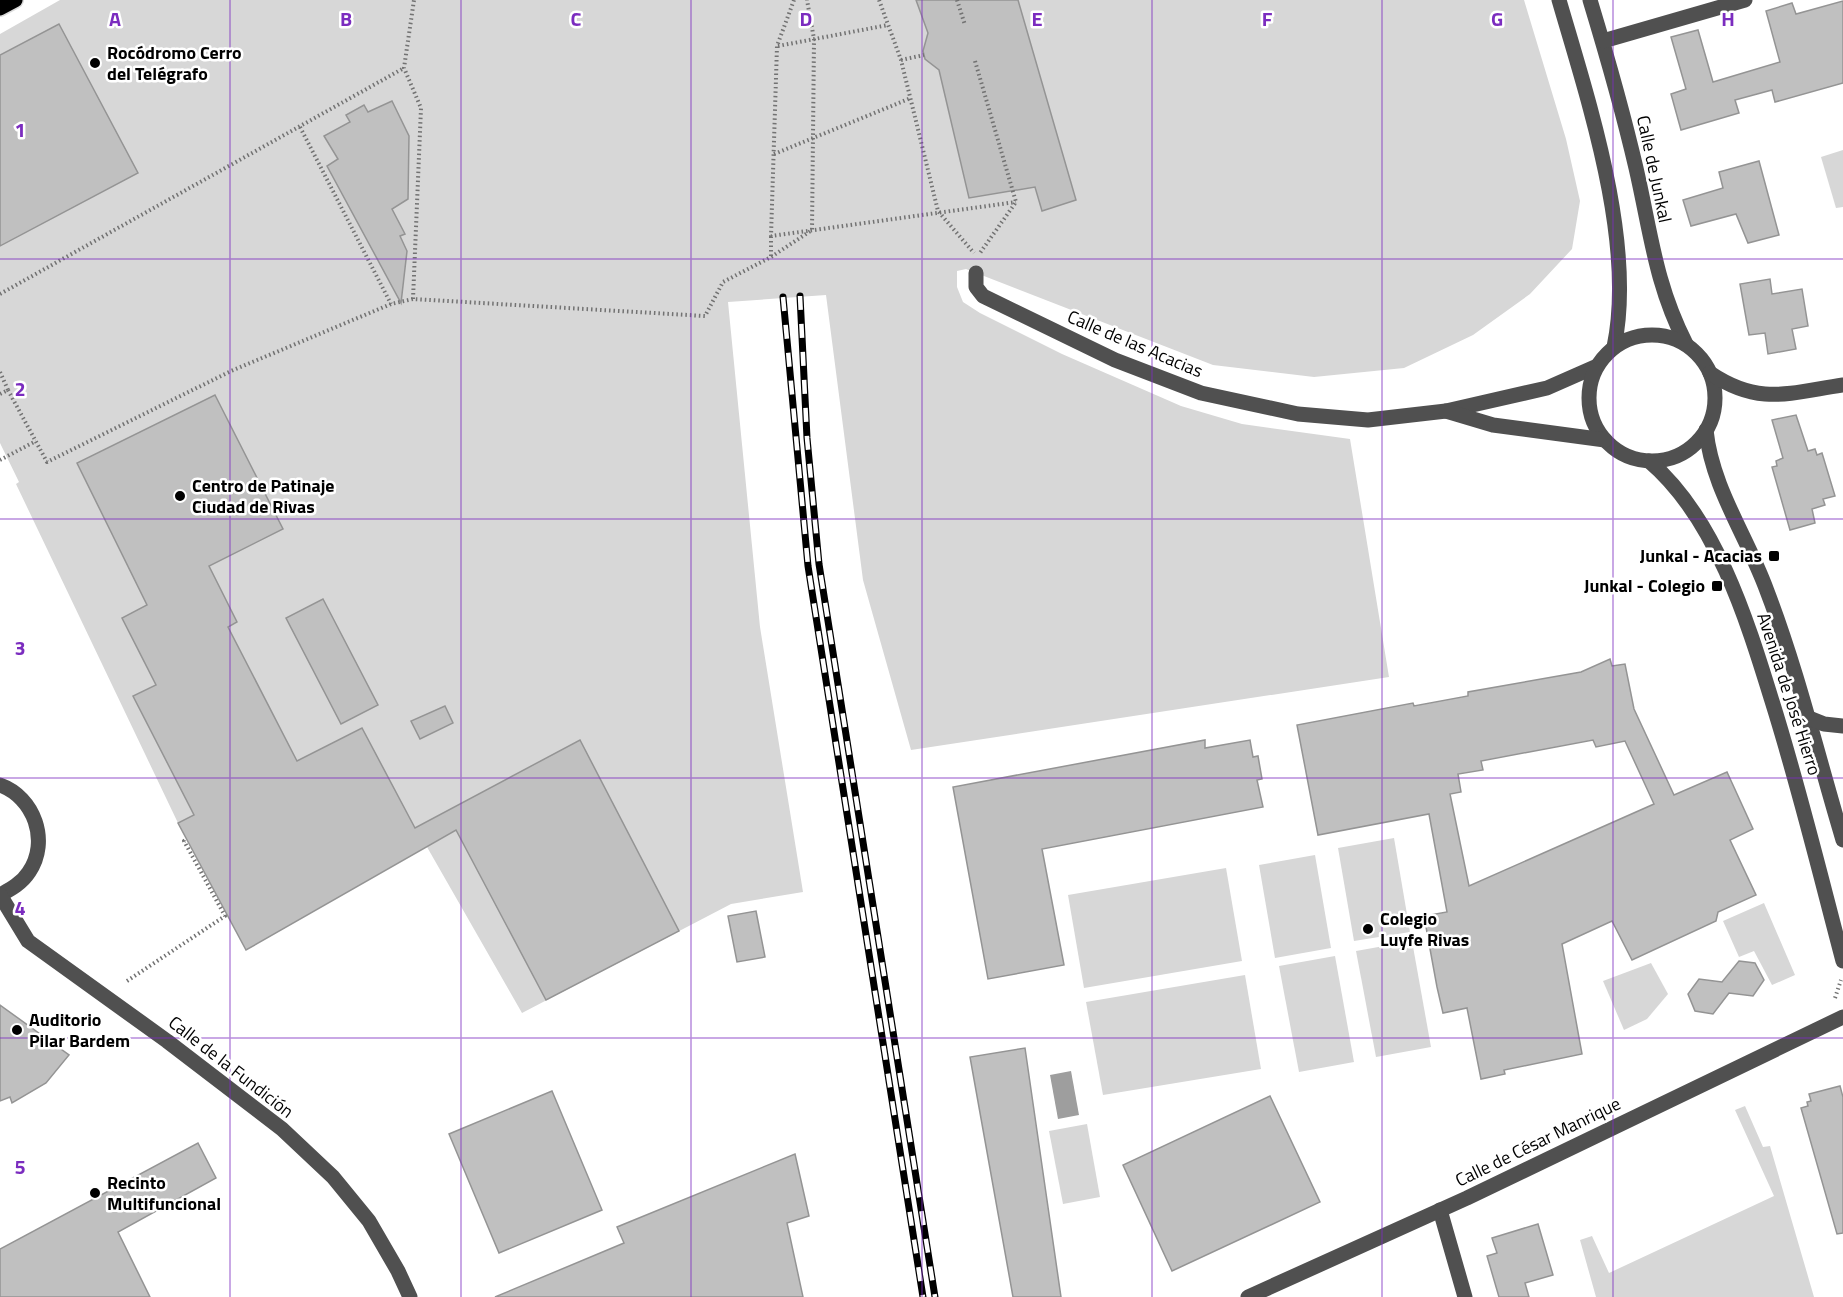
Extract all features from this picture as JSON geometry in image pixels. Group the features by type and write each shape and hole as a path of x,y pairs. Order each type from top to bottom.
{"main road":[{"path":"0,8 15,0"}],"street":[{"path":"1558,0 1590,108 1606,176 1618,255 1620,323 1614,347"},
{"name":"Calle de Junkal","path":"1590,0 1636,169 1652,257 1671,316 1686,344"},
{"path":"1603,41 1744,0"},
{"name":"Calle de las Acacias","path":"976,273 976,287 983,296 1115,360 1201,393 1298,414 1368,420 1446,411 1547,388 1597,366"},
{"path":"1642,335 1664,336 1686,344 1704,362 1710,373 1715,402 1706,430 1688,450 1676,456 1649,461 1633,458 1618,451 1605,440 1597,429 1589,404 1592,378 1597,366 1614,347 1642,335"},
{"path":"1710,373 1740,390 1772,396 1843,385"},
{"name":"Calle de las Acacias","path":"1446,411 1493,425 1605,440"},
{"name":"Avenida de José Hierro","path":"1706,430 1714,474 1755,557 1781,628 1843,840"},
{"name":"Avenida de José Hierro","path":"1649,461 1678,492 1701,526 1726,573 1751,634 1797,784 1843,961"},
{"path":"1809,718 1824,724 1843,726"},
{"path":"0,784 23,800 34,816 39,835 37,854 30,871 17,886 0,895"},
{"name":"Calle de la Fundición","path":"0,895 28,941 167,1041 282,1130 333,1177 369,1221 410,1297"},
{"name":"Calle de César Manrique","path":"1248,1297 1440,1210 1843,1017"},
{"path":"1440,1210 1466,1297"}],"path":[{"path":"413,299 421,108 404,68 414,0"},
{"path":"771,257 777,46 794,0"},
{"path":"807,0 814,39 812,230"},
{"path":"879,0 901,60 938,211 978,257 1016,202"},
{"path":"957,0 964,25"},
{"path":"777,46 888,25"},
{"path":"901,60 924,55"},
{"path":"975,61 1016,202"},
{"path":"0,294 404,68"},
{"path":"774,154 910,98"},
{"path":"300,127 391,304"},
{"path":"771,236 938,211 1016,202"},
{"path":"0,372 47,462 231,371 391,304 413,299 705,316 723,282 771,257 812,230"},
{"path":"0,394 8,390"},
{"path":"0,459 36,441"},
{"path":"128,981 225,916 184,841 187,839"}],"shaded area":[{"path":"60,0 1524,0 1566,139 1580,201 1572,249 1530,294 1473,335 1404,368 1314,377 1213,365 966,269 957,271 957,287 963,302 980,313 1062,354 1181,406 1242,424 1350,439 1389,677 911,750 863,580 826,295 728,302 760,627 803,892 731,904 522,1013 427,847 178,823 16,484 19,482 0,443 0,34"},
{"path":"1843,150 1843,207 1836,208 1821,157"},
{"path":"1394,838 1410,932 1354,941 1338,848"},
{"path":"1315,855 1331,948 1275,958 1259,865"},
{"path":"1226,868 1242,961 1084,988 1068,895"},
{"path":"1764,903 1795,975 1772,985 1754,951 1739,957 1723,921"},
{"path":"1412,941 1431,1047 1376,1057 1356,951"},
{"path":"1335,956 1354,1062 1299,1072 1279,966"},
{"path":"1651,963 1668,994 1647,1019 1624,1030 1603,981"},
{"path":"1245,975 1261,1069 1103,1095 1086,1002"},
{"path":"1071,1071 1079,1115 1058,1119 1050,1075"},
{"path":"1745,1106 1763,1147 1770,1146 1814,1297 1596,1297 1580,1240 1592,1236 1609,1273 1774,1196 1735,1110"},
{"path":"1087,1124 1100,1197 1063,1204 1049,1131"}],"building":[{"path":"916,0 1018,0 1076,200 1042,211 1035,187 969,198 939,70 925,59 923,51 928,33"},
{"path":"1843,1 1843,83 1775,102 1772,90 1735,100 1739,113 1681,130 1671,94 1686,89 1671,37 1698,30 1713,82 1780,62 1766,11 1792,3 1796,14"},
{"path":"59,24 138,173 0,246 0,55"},
{"path":"392,101 409,136 408,199 392,209 405,234 400,236 407,251 401,303 327,166 338,159 324,136 350,122 346,115 364,105 368,112"},
{"path":"1759,161 1779,235 1748,243 1736,214 1691,226 1683,200 1723,188 1719,172"},
{"path":"1770,279 1772,294 1802,289 1808,326 1792,329 1796,349 1768,354 1765,333 1749,335 1740,284"},
{"path":"215,395 283,529 209,566 237,622 228,627 297,761 362,728 415,828 580,740 679,931 546,1000 456,830 246,950 178,823 194,815 133,696 156,685 122,618 147,605 77,463"},
{"path":"1796,415 1808,451 1815,449 1817,455 1822,453 1835,496 1823,499 1825,505 1812,509 1815,523 1790,530 1772,467 1777,466 1776,461 1783,458 1772,420"},
{"path":"323,599 378,705 341,724 286,618"},
{"path":"1610,659 1612,666 1625,664 1634,709 1674,795 1727,772 1753,829 1730,840 1756,895 1718,912 1716,921 1632,960 1612,921 1562,944 1582,1054 1504,1070 1505,1074 1481,1079 1467,1008 1443,1013 1437,987 1424,916 1447,912 1429,814 1318,835 1297,725 1413,703 1414,706 1468,696 1468,692 1581,672","holes":["1593,740 1596,747 1625,741 1654,804 1469,886 1450,794 1461,792 1458,774 1483,770 1481,761"]},
{"path":"445,706 453,723 420,739 411,721"},
{"path":"1205,740 1205,748 1250,740 1253,757 1258,756 1262,779 1257,780 1263,807 1042,849 1064,965 988,979 953,787"},
{"path":"756,911 765,957 737,962 728,916"},
{"path":"1739,961 1755,963 1764,980 1753,996 1729,993 1713,1014 1695,1011 1688,994 1699,979 1722,982"},
{"name":"Auditorio Pilar Bardem","path":"0,1005 69,1055 46,1083 12,1103 10,1097 0,1101"},
{"path":"1025,1048 1061,1297 1013,1297 970,1057"},
{"path":"1840,1086 1843,1097 1843,1233 1837,1234 1801,1108 1808,1106 1807,1102 1811,1101 1809,1094"},
{"path":"552,1091 602,1210 499,1253 449,1134"},
{"path":"1270,1096 1320,1202 1172,1271 1123,1165"},
{"path":"198,1143 216,1178 118,1232 150,1297 0,1297 0,1249"},
{"path":"795,1154 809,1216 787,1223 803,1297 495,1297 624,1243 617,1227"},
{"path":"1538,1224 1553,1275 1525,1283 1529,1297 1499,1297 1487,1256 1497,1253 1492,1238"}],"railway":[{"path":"800,296 807,438 819,564 935,1297"},
{"path":"783,297 808,566 923,1297"}],"place":[{"name":"Rocódromo Cerro del Telégrafo","path":"95,63"},
{"name":"Centro de Patinaje Ciudad de Rivas","path":"180,496"},
{"name":"Junkal - Acacias","path":"1774,556"},
{"name":"Junkal - Colegio","path":"1717,586"},
{"name":"Colegio Luyfe Rivas","path":"1368,929"},
{"name":"Auditorio Pilar Bardem","path":"17,1030"},
{"name":"Recinto Multifuncional","path":"95,1193"}]}
